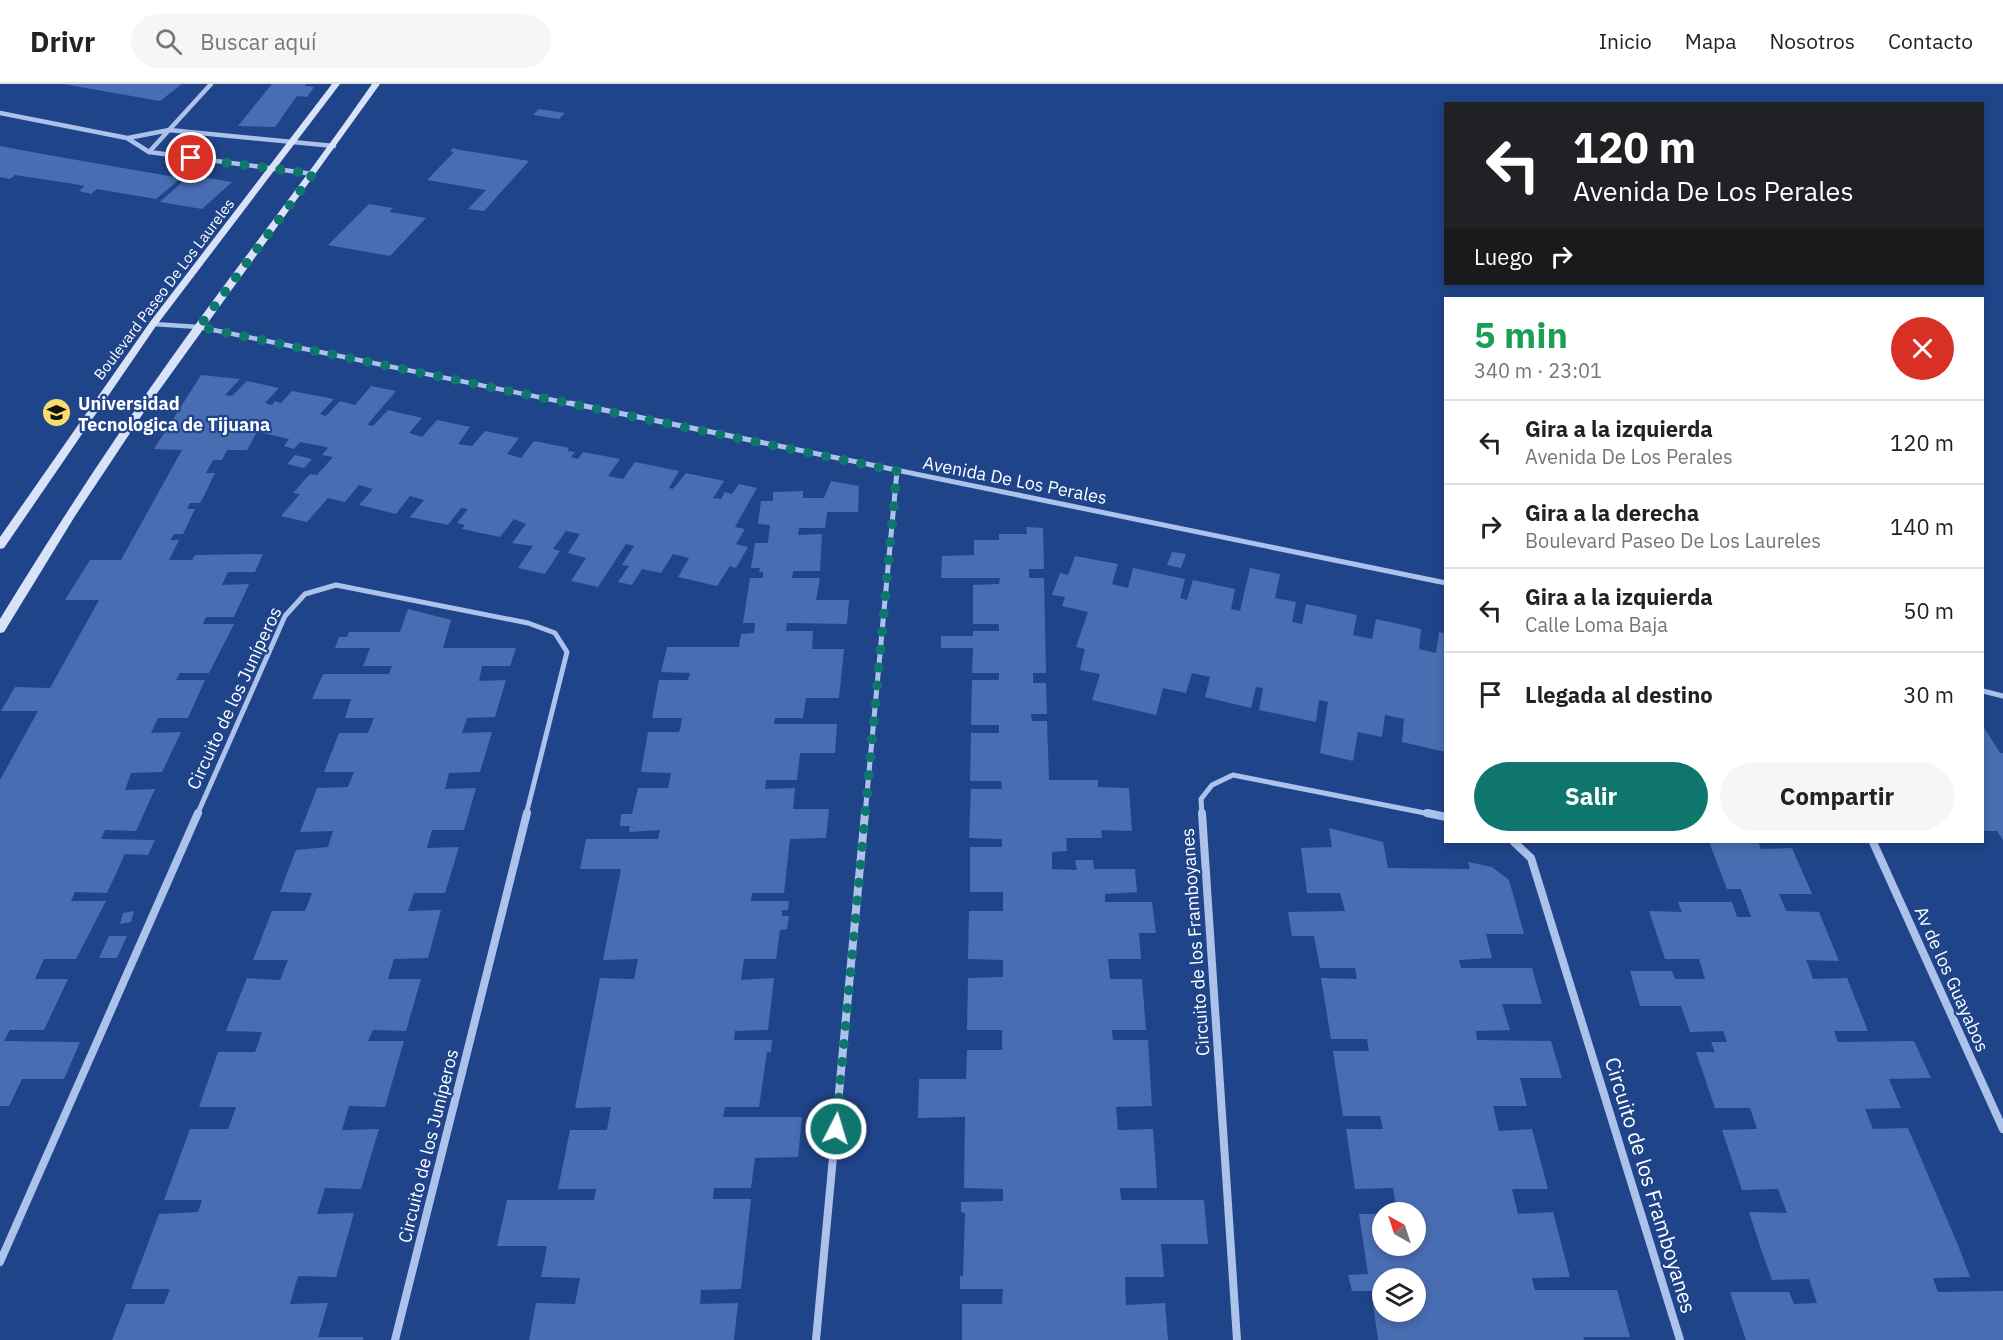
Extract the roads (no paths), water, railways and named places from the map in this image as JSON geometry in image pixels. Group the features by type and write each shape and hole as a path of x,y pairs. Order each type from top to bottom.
{"street":[{"path":"149,152 211,84"},
{"name":"Boulevard Paseo De Los Laureles","path":"0,545 153,324 274,169 336,84"},
{"path":"0,629 59,530 199,327 334,146 376,84"},
{"path":"0,113 127,138 149,152 313,174"},
{"path":"127,138 169,130 334,146"},
{"name":"Avenida De Los Perales","path":"153,324 199,327 1444,583"},
{"path":"816,1340 897,471"},
{"name":"Circuito de los Juníperos","path":"0,1262 285,616 305,594 336,585 528,622 555,633 567,652 395,1340"},
{"path":"1984,692 2003,696"},
{"name":"Circuito de los Framboyanes","path":"1237,1340 1201,799 1212,785 1233,775 1444,817"},
{"name":"Circuito de los Framboyanes","path":"1515,843 1531,858 1680,1340"},
{"name":"Av de los Guayabos","path":"1874,843 2003,1129"}],"place":[{"name":"Universidad Tecnologica de Tijuana","path":"57,413"}]}
